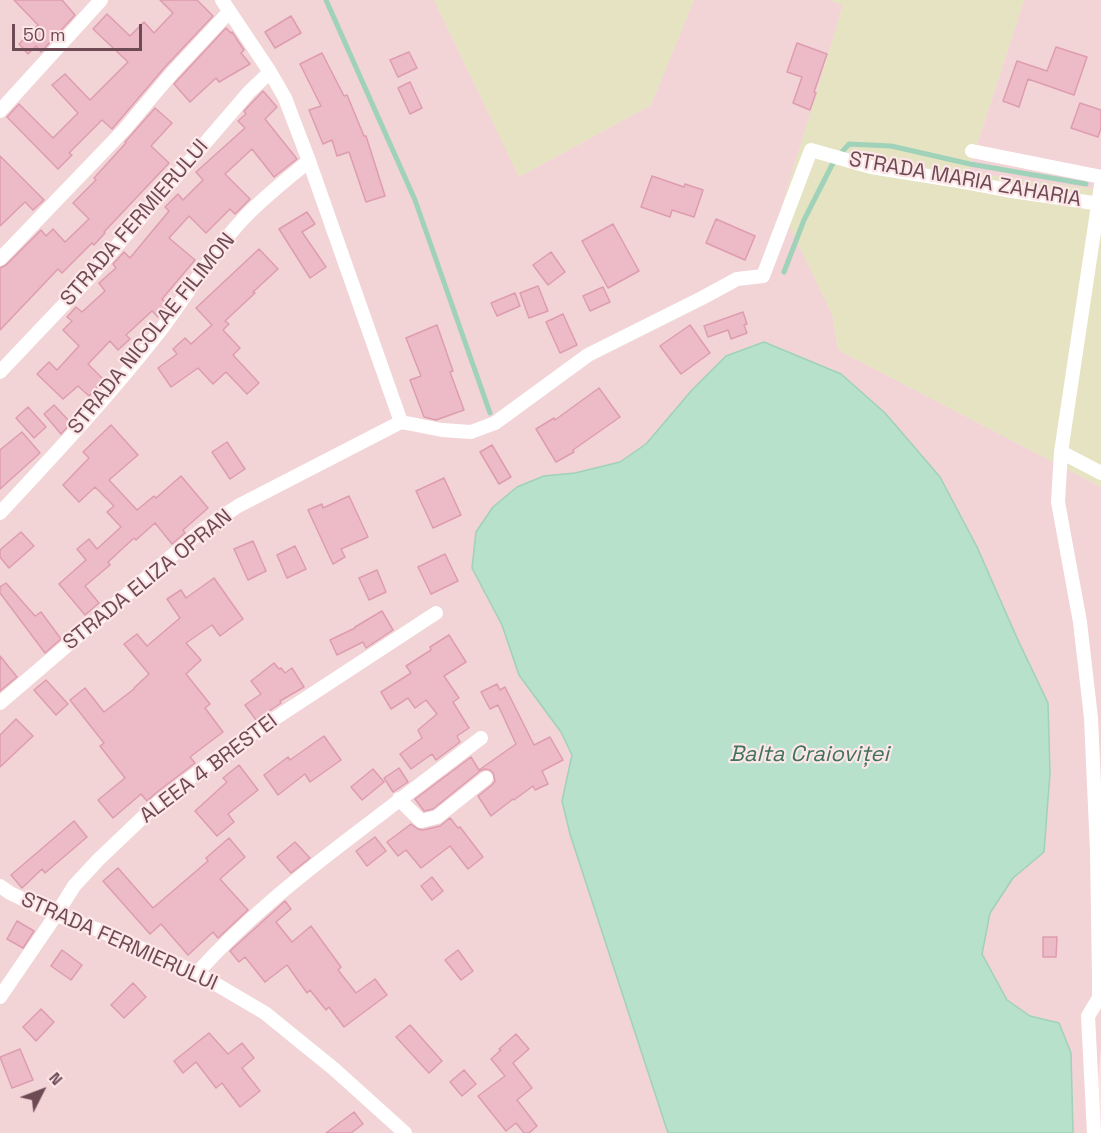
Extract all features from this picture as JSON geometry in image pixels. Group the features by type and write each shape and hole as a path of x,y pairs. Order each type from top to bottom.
{"street":[{"path":"0,111 100,0"},
{"path":"0,260 124,130 226,6 285,98 401,422"},
{"name":"STRADA FERMIERULUI","path":"0,372 90,277 249,92 270,72"},
{"name":"STRADA MARIA ZAHARIA","path":"401,422 442,430 471,432 495,423 588,355 737,279 763,276 811,150 871,167 1012,192 1099,204"},
{"path":"972,152 1101,177"},
{"name":"STRADA NICOLAE FILIMON","path":"0,513 96,409 160,332 243,219 309,160"},
{"path":"1094,1133 1088,1016 1099,998 1100,979 1096,724 1058,502 1061,452 1101,185"},
{"name":"STRADA ELIZA OPRAN","path":"0,704 202,530 238,506 401,422"},
{"path":"1061,452 1101,473"},
{"name":"ALEEA 4 BRESTEI","path":"0,997 74,886 161,800 236,744 436,613"},
{"path":"197,973 222,945 294,881 481,738"},
{"path":"399,800 421,821 437,817 486,778"},
{"name":"STRADA FERMIERULUI","path":"0,886 56,915 99,930 197,973 265,1013 334,1069 405,1133"}],"shaded area":[{"path":"0,0 434,0 519,177 651,105 694,0 830,0 843,5 781,209 832,314 838,350 1101,487 1101,1048 1093,1133 0,1133"},
{"path":"434,0 694,0 651,105 519,177"},
{"path":"830,0 1024,0 968,172 1101,190 1101,487 838,350 832,314 781,209 843,5"},
{"path":"1024,0 1101,0 1101,190 968,173"}],"water":[{"name":"Balta Craioviței","path":"764,342 841,374 885,413 940,477 977,547 1048,703 1050,773 1044,852 1013,878 990,913 982,954 1007,1000 1030,1016 1059,1023 1071,1053 1073,1133 668,1133 570,834 562,801 572,755 561,732 519,675 502,625 472,568 476,532 493,507 517,487 544,476 575,473 620,462 646,444 692,390 726,356"}],"building":[{"path":"14,0 62,0 75,15 41,52 36,46 28,54 19,44 38,25"},
{"path":"160,0 197,0 213,16 165,67 112,129 102,120 69,153 72,155 58,169 7,117 19,104 53,138 78,113 52,85 65,74 90,100 128,62 93,29 107,14 130,36 144,22 154,33 173,13"},
{"path":"291,16 301,33 275,48 265,32"},
{"path":"226,28 232,32 244,50 241,53 250,64 219,82 216,78 190,102 174,84"},
{"path":"797,43 827,54 810,110 793,103 802,77 787,72"},
{"path":"1056,47 1087,57 1074,95 1028,79 1019,107 1003,101 1017,61 1047,71"},
{"path":"409,52 417,68 398,77 390,60"},
{"path":"322,53 344,96 347,95 364,136 366,136 385,196 366,202 349,152 337,156 332,140 323,144 309,110 321,106 300,64"},
{"path":"410,82 422,108 410,114 398,88"},
{"path":"263,91 277,107 265,119 297,159 274,177 252,149 225,174 250,199 235,214 230,209 206,233 189,216 169,238 195,260 162,299 168,305 158,317 152,311 126,335 130,339 118,350 110,341 88,364 104,380 89,396 78,386 63,399 37,374 49,362 57,370 79,346 63,330 72,321 67,317 76,307 82,312 105,291 99,283 116,268 113,264 124,252 130,258 169,211 165,207 178,194 183,200 203,180 196,172 245,128 238,121"},
{"path":"1080,103 1101,110 1101,128 1098,137 1071,128"},
{"path":"155,108 172,123 151,146 169,163 94,245 92,243 62,273 58,269 0,330 0,268 6,265 41,230 46,236 53,229 65,242 89,219 73,203 96,180 94,178"},
{"path":"0,156 44,200 33,210 25,202 0,226"},
{"path":"652,176 684,187 685,184 703,190 694,217 672,210 670,217 641,207"},
{"path":"307,212 315,224 302,232 326,267 310,278 279,229"},
{"path":"716,219 755,236 745,260 706,243"},
{"path":"613,224 639,271 608,288 582,241"},
{"path":"259,249 278,269 225,321 229,324 223,330 240,348 233,355 259,383 247,394 226,372 213,384 198,368 171,387 158,368 177,354 173,349 185,338 191,344 212,325 196,308"},
{"path":"551,252 565,272 548,285 533,265"},
{"path":"538,286 548,311 529,318 520,293"},
{"path":"603,287 610,302 590,311 583,296"},
{"path":"515,293 520,306 497,316 491,303"},
{"path":"743,312 747,333 731,339 728,330 708,337 704,326"},
{"path":"563,314 577,345 560,353 546,322"},
{"path":"437,325 453,371 450,372 464,410 436,420 424,417 410,380 421,376 406,338"},
{"path":"690,325 710,353 681,374 660,346"},
{"path":"599,388 620,417 573,450 574,452 556,462 536,429 554,418 555,420"},
{"path":"54,405 71,423 61,434 44,414"},
{"path":"28,407 46,427 34,438 16,418"},
{"path":"111,425 138,455 109,480 137,510 154,496 156,498 181,476 208,508 183,530 185,533 172,544 155,523 136,540 134,538 108,562 110,565 85,586 99,603 85,615 59,584 86,560 77,549 89,539 97,549 121,527 107,512 114,506 95,487 79,502 63,485 89,458 83,452"},
{"path":"22,432 40,453 0,489 0,450"},
{"path":"227,442 245,469 230,479 212,452"},
{"path":"492,445 511,477 499,484 480,452"},
{"path":"444,478 461,515 433,528 416,491"},
{"path":"349,496 368,537 341,549 345,557 333,564 308,510 322,504 323,508"},
{"path":"21,532 34,546 9,568 0,557 0,550"},
{"path":"253,541 266,571 248,580 234,549"},
{"path":"295,546 306,569 287,578 277,555"},
{"path":"445,554 458,581 431,594 418,567"},
{"path":"377,570 386,592 369,600 359,578"},
{"path":"214,578 243,619 220,636 212,625 186,643 201,660 186,674 210,704 205,708 223,732 190,757 195,763 147,801 141,794 113,818 98,800 125,778 100,746 104,743 70,700 85,688 104,712 134,689 149,674 124,644 137,634 147,646 180,618 167,599 181,590 186,598"},
{"path":"6,583 35,616 41,612 61,639 45,653 0,593 0,587"},
{"path":"382,611 393,630 366,648 363,642 337,655 330,640"},
{"path":"449,635 466,662 444,676 459,698 453,702 469,728 457,736 460,742 436,760 432,754 411,769 400,754 422,738 418,730 437,714 426,700 415,708 408,698 391,709 381,692 411,673 406,666"},
{"path":"0,656 17,677 0,691"},
{"path":"274,663 285,673 292,668 304,687 280,701 281,703 256,720 245,705 261,694 251,681"},
{"path":"46,680 68,704 56,715 34,690"},
{"path":"497,684 500,690 505,687 534,745 550,737 563,760 542,771 548,784 535,790 533,786 491,816 478,796 495,781 493,773 485,769 433,809 424,811 415,799 471,757 479,770 516,744 498,705 490,709 481,692"},
{"path":"16,719 33,736 0,767 0,735"},
{"path":"324,736 341,760 310,782 305,774 278,795 264,775 288,757 290,760"},
{"path":"239,765 258,790 228,814 234,822 217,836 195,811 227,782 223,778"},
{"path":"399,768 408,782 393,792 384,778"},
{"path":"373,769 384,782 362,800 351,787"},
{"path":"450,818 458,828 460,827 483,857 468,869 450,846 421,868 406,850 398,856 387,842 411,824 423,830 440,826"},
{"path":"74,821 87,837 45,873 42,869 22,888 11,875"},
{"path":"375,837 386,851 367,866 356,851"},
{"path":"229,838 245,857 220,879 248,910 218,938 213,932 188,955 161,924 150,934 103,881 118,868 153,908 208,861 206,858"},
{"path":"295,842 310,858 291,873 277,857"},
{"path":"432,877 443,891 432,900 421,886"},
{"path":"285,901 291,909 276,922 292,942 311,926 341,967 338,970 356,993 375,979 387,995 344,1027 329,1007 326,1010 310,990 307,993 287,965 265,982 245,957 239,962 230,951"},
{"path":"17,921 34,931 23,948 7,939"},
{"path":"1043,937 1057,937 1056,957 1043,957"},
{"path":"62,950 82,965 71,980 51,966"},
{"path":"458,950 473,971 461,980 445,960"},
{"path":"133,983 146,997 124,1018 111,1005"},
{"path":"41,1009 54,1022 36,1041 23,1027"},
{"path":"410,1025 442,1061 429,1073 396,1037"},
{"path":"209,1033 228,1054 242,1043 254,1058 242,1068 260,1091 240,1107 222,1083 216,1088 196,1062 183,1073 174,1061"},
{"path":"516,1034 529,1049 513,1063 532,1088 517,1100 537,1126 529,1133 524,1133 516,1123 506,1131 478,1096 505,1076 491,1059"},
{"path":"20,1049 33,1080 12,1088 0,1057"},
{"path":"464,1070 476,1084 462,1096 450,1082"},
{"path":"354,1112 363,1124 351,1133 326,1133"}],"waterway":[{"path":"326,0 415,200 490,413"},
{"path":"784,272 804,220 834,161 849,144 891,146 970,164 1086,184"}]}
